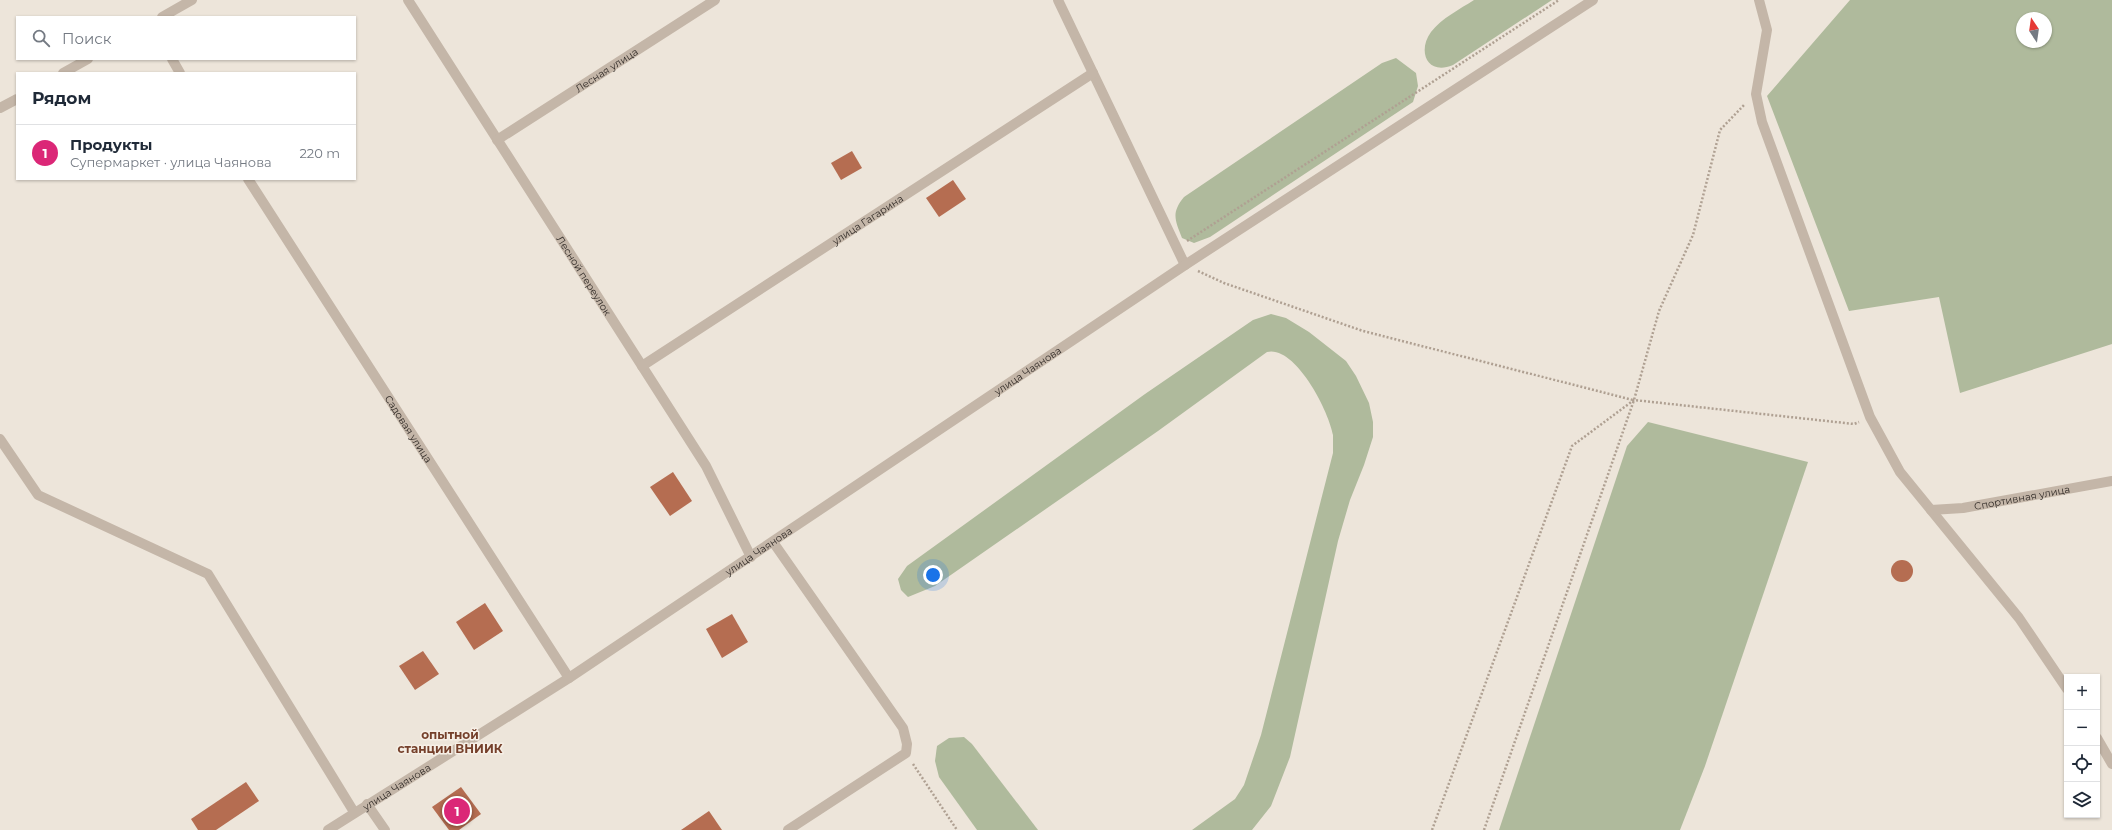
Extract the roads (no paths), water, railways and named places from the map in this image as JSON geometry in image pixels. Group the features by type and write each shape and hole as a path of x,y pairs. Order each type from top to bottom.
{"street":[{"path":"164,16 192,0"},
{"name":"Лесной переулок","path":"408,0 706,466 750,558"},
{"name":"Лесная улица","path":"497,140 715,0"},
{"path":"1058,0 1185,265"},
{"name":"улица Чаянова","path":"328,830 354,812 569,678 1185,265 1593,0"},
{"path":"1759,0 1767,30 1756,94 1762,122 1870,417 1900,472 2019,618 2064,684"},
{"path":"65,72 86,60"},
{"path":"173,60 179,72"},
{"name":"улица Гагарина","path":"642,366 1093,73"},
{"path":"0,108 16,100"},
{"name":"Садовая улица","path":"249,180 569,678"},
{"path":"0,440 38,494 208,574 354,812"},
{"name":"Спортивная улица","path":"1931,510 1963,508 2112,482"},
{"path":"774,542 903,728 907,744 906,753 788,830"},
{"path":"2100,743 2112,764"},
{"path":"367,804 385,830"}],"place":[{"name":"Продукты","path":"457,811"}],"district":[{"name":"опытной станции ВНИИК","path":"450,741"}]}
